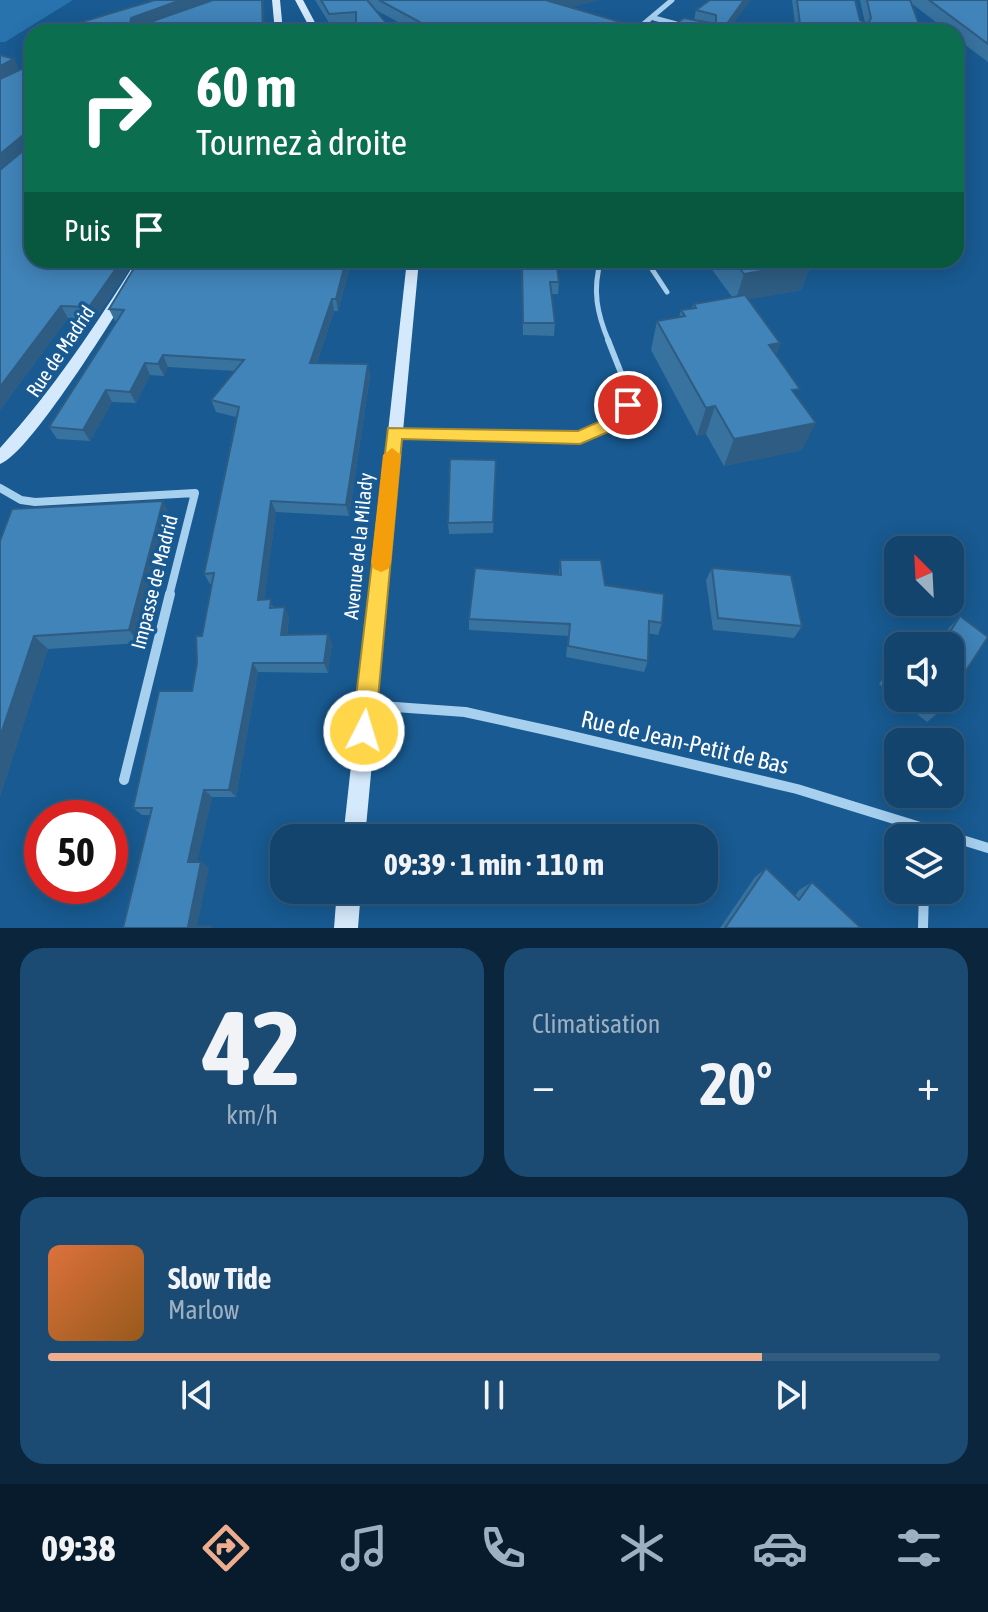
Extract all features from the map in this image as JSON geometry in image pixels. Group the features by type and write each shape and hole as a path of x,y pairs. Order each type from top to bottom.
{"main road":[{"path":"276,0 278,24"},
{"path":"299,0 312,24"},
{"name":"Rue de Madrid","path":"0,458 40,416 98,334 138,268"},
{"name":"Avenue de la Milady","path":"355,824 412,268"},
{"path":"346,928 348,904"}],"street":[{"path":"645,24 672,0"},
{"path":"654,18 677,24"},
{"name":"Impasse de Madrid","path":"0,488 21,500 35,502 195,493 124,780"},
{"name":"Rue de Jean-Petit de Bas","path":"366,705 465,712 797,789 902,824"},
{"name":"Rue de Jean-Petit de Bas","path":"964,842 988,848"},
{"path":"923,928 924,904"}],"lane":[{"path":"394,433 580,438 607,425 628,405 623,376 600,321 592,286 598,268"},
{"path":"651,268 667,292"}],"shaded area":[{"path":"0,0 73,0 34,24 24,24 24,30 0,42"}],"building":[{"path":"155,0 181,0 131,18 130,24 75,24"},
{"path":"213,0 262,0 263,24 145,24"},
{"path":"321,0 367,0 387,24 356,24 356,12 329,14"},
{"path":"379,0 553,0 549,1 628,24 423,24"},
{"path":"710,0 744,0 727,24 716,24 716,15 696,10"},
{"path":"797,0 855,0 860,20 868,24 800,24"},
{"path":"867,0 910,0 919,24 868,24 871,18"},
{"path":"929,0 988,0 988,44"},
{"path":"684,18 716,24 675,24"},
{"path":"0,55 14,59 0,66"},
{"path":"24,68 24,136 0,154 0,79"},
{"path":"24,150 24,268 116,268 89,307 61,306 0,387 0,170"},
{"path":"134,268 344,268 336,299 332,299 310,363 368,364 346,505 271,501 258,600 271,599 270,608 285,607 281,635 328,634 324,663 253,663 229,790 204,790 188,862 201,862 188,927 211,928 123,928 152,808 133,808 159,691 192,691 197,663 196,636 202,636 214,573 204,574 239,407 211,400 244,360 163,355 158,364 145,363 130,392 106,390 83,430 49,427 124,310 109,309"},
{"path":"522,268 557,268 559,282 550,282 555,323 523,323"},
{"path":"739,268 778,268 744,274"},
{"path":"745,295 780,343 769,345 800,389 792,390 816,423 734,439 715,406 706,408 657,321 685,316 681,310 696,308 694,304"},
{"path":"450,459 496,460 493,522 448,523"},
{"path":"163,501 129,630 34,636 0,737 0,541 12,509"},
{"path":"560,560 601,560 605,585 664,594 662,623 649,621 648,661 568,646 570,624 469,619 475,568 561,575"},
{"path":"712,568 791,575 802,626 718,618"},
{"path":"960,616 988,637 964,674 964,632 950,632"},
{"path":"766,868 799,900 812,882 861,928 725,928"}],"slow traffic":[{"path":"381,563 392,455"}],"route":[{"path":"364,731 394,433 580,438 607,425 628,405"}]}
